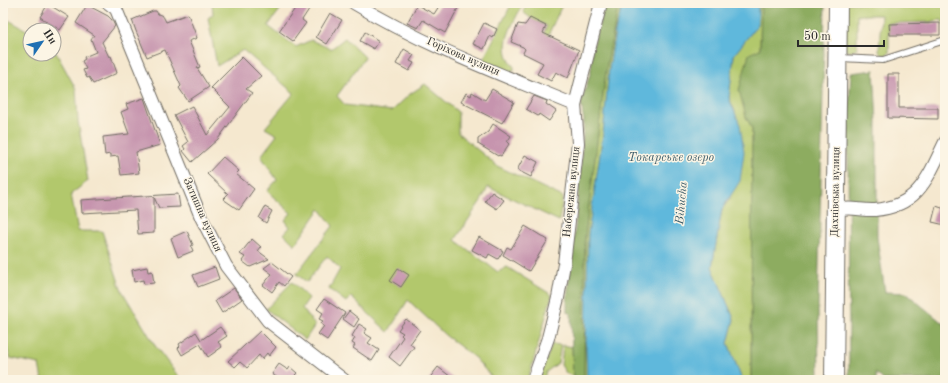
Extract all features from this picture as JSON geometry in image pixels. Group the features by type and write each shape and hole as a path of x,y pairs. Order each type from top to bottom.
{"street":[{"name":"Горіхова вулиця","path":"354,3 374,15 465,59 575,105"},
{"name":"Набережна вулиця","path":"533,380 548,338 558,298 564,264 578,142 575,105 601,3"},
{"name":"Дахнівська вулиця","path":"834,380 838,3"},
{"name":"Затишна вулиця","path":"114,5 200,217 226,266 268,321 344,380"},
{"path":"836,210 848,207 874,210 894,207 907,200 919,191 945,142"}],"lane":[{"path":"838,58 883,60 945,40"}],"green space":[{"path":"212,3 285,3 268,26 296,47 311,40 331,49 345,38 365,57 337,96 345,105 392,111 410,94 425,84 458,112 458,133 497,166 563,197 559,221 488,187 482,199 455,240 498,272 507,267 552,295 528,380 494,380 475,358 445,335 408,300 388,332 351,297 346,302 329,289 340,269 327,256 307,282 296,274 333,226 320,209 295,245 284,234 290,227 285,220 291,213 267,191 277,180 261,156 277,135 265,128 294,93 243,50 217,66 208,18 213,14"},
{"path":"512,3 523,3 508,35 506,43 506,51 514,67 514,70 509,71 483,60"},
{"path":"527,3 563,3 537,59 533,57 547,26 533,20 523,12"},
{"path":"605,3 619,3 607,64 585,236 584,380 573,380 571,314 567,312 567,299 577,211 584,121 581,103 591,71 592,50"},
{"path":"619,3 623,3 615,32 609,69 603,134 588,234 586,348 587,380 584,380 585,236 607,64"},
{"path":"758,3 761,3 760,50 746,117 752,128 751,380 742,380 728,343 734,319 712,267 722,209 730,199 735,111 729,98 734,55 758,24"},
{"path":"761,3 825,3 818,307 819,380 751,380 752,128 746,117 739,90 749,54 760,49"},
{"path":"849,3 945,3 945,24 943,24 942,20 932,22 889,23 889,53 884,56 879,52 881,15 857,15 857,48 852,52 844,50 844,9"},
{"path":"3,17 22,28 22,62 61,62 76,89 78,121 88,181 71,194 78,231 102,231 121,289 156,347 181,380 42,380 39,364 10,358 3,335"},
{"path":"874,70 877,121 877,237 885,292 906,293 945,325 945,380 883,380 876,373 876,380 849,380 848,123 851,73"},
{"path":"292,282 309,298 302,308 315,325 305,340 266,309"},
{"path":"552,344 561,345 558,363 546,372 543,380 539,380"},
{"path":"563,345 572,347 573,377 566,373 561,365"}],"water":[{"name":"Токарське озеро","path":"623,3 758,3 758,24 734,55 729,98 740,125 744,152 740,181 722,209 712,267 734,319 728,343 742,380 587,380 586,348 588,234 603,134 609,69 615,32"}],"building":[{"path":"299,3 313,3 302,20 306,23 293,41 279,31"},
{"path":"441,3 453,3 459,6 445,33 423,20 418,28 407,23 417,5 434,14"},
{"path":"48,4 69,17 62,27 62,22 48,22 40,17"},
{"path":"87,5 108,16 115,26 102,42 109,57 111,56 117,73 93,84 89,77 87,78 83,70 86,69 82,61 85,59 84,57 96,52 91,39 94,35 76,23"},
{"path":"156,11 158,14 163,16 166,22 188,14 197,38 189,41 200,67 197,68 209,87 188,101 179,88 181,86 165,50 147,57 136,31 132,20"},
{"path":"330,13 342,20 327,44 316,37"},
{"path":"530,18 546,26 543,33 579,50 568,78 556,72 551,81 537,74 543,63 523,53 525,49 523,47 511,42 518,24 525,25"},
{"path":"484,23 497,29 493,38 490,36 484,49 473,44"},
{"path":"940,23 940,35 890,35 889,24"},
{"path":"365,32 379,41 374,49 360,41"},
{"path":"404,49 414,55 410,61 414,63 409,71 396,64"},
{"path":"242,57 261,76 246,89 252,93 218,139 192,162 183,151 185,149 183,146 188,142 174,115 192,106 207,135 230,107 211,88"},
{"path":"888,74 899,74 899,108 938,108 938,119 888,118"},
{"path":"492,89 514,102 502,123 461,102 466,93 471,96 472,92 485,100"},
{"path":"534,96 547,101 546,104 556,111 549,121 539,114 538,116 526,109"},
{"path":"144,98 160,145 136,152 139,173 121,175 118,156 110,157 110,154 105,155 103,137 129,134 121,112 128,109 126,104"},
{"path":"493,124 511,136 507,142 509,144 501,156 498,156 478,144 478,139 488,132"},
{"path":"525,155 538,162 531,177 517,170"},
{"path":"223,157 239,171 236,174 254,189 239,210 223,199 228,194 207,174"},
{"path":"492,192 504,200 497,209 485,201"},
{"path":"178,194 180,207 159,208 154,197 154,233 138,234 136,210 82,213 81,200"},
{"path":"936,206 945,209 945,225 932,222"},
{"path":"265,207 272,211 266,223 259,218"},
{"path":"525,226 548,240 529,271 503,255 507,247 511,249"},
{"path":"187,231 193,245 191,246 193,251 178,257 171,238"},
{"path":"479,237 503,251 498,259 489,254 487,258 472,250"},
{"path":"252,239 261,247 258,251 269,259 250,267 242,261 245,257 240,254"},
{"path":"272,262 291,277 284,286 279,282 272,292 263,285 272,274 264,268"},
{"path":"147,267 148,272 152,271 154,283 144,284 143,280 134,282 132,270"},
{"path":"215,267 219,279 198,287 193,275"},
{"path":"398,268 409,275 401,287 390,280"},
{"path":"234,288 242,299 222,313 215,301"},
{"path":"324,299 345,313 327,340 318,334 324,326 321,324 323,321 319,319 323,313 317,309"},
{"path":"349,311 359,319 354,327 343,319"},
{"path":"406,319 420,330 410,344 414,347 400,366 389,357 403,337 401,335 403,333 398,330"},
{"path":"359,324 367,329 364,333 372,338 368,343 379,350 372,361 353,348 355,345 352,343 355,338 352,336"},
{"path":"220,327 227,336 218,342 222,347 208,357 200,344 182,355 178,348 180,346 179,344 196,332 201,340"},
{"path":"260,331 276,347 269,356 267,353 262,359 259,355 247,368 240,362 235,367 228,361"},
{"path":"279,364 288,370 290,367 297,373 295,375 302,380 281,380 272,374"},
{"path":"438,367 455,380 428,380"}],"water label":[{"name":"Bihucha","path":"682,203"}]}
